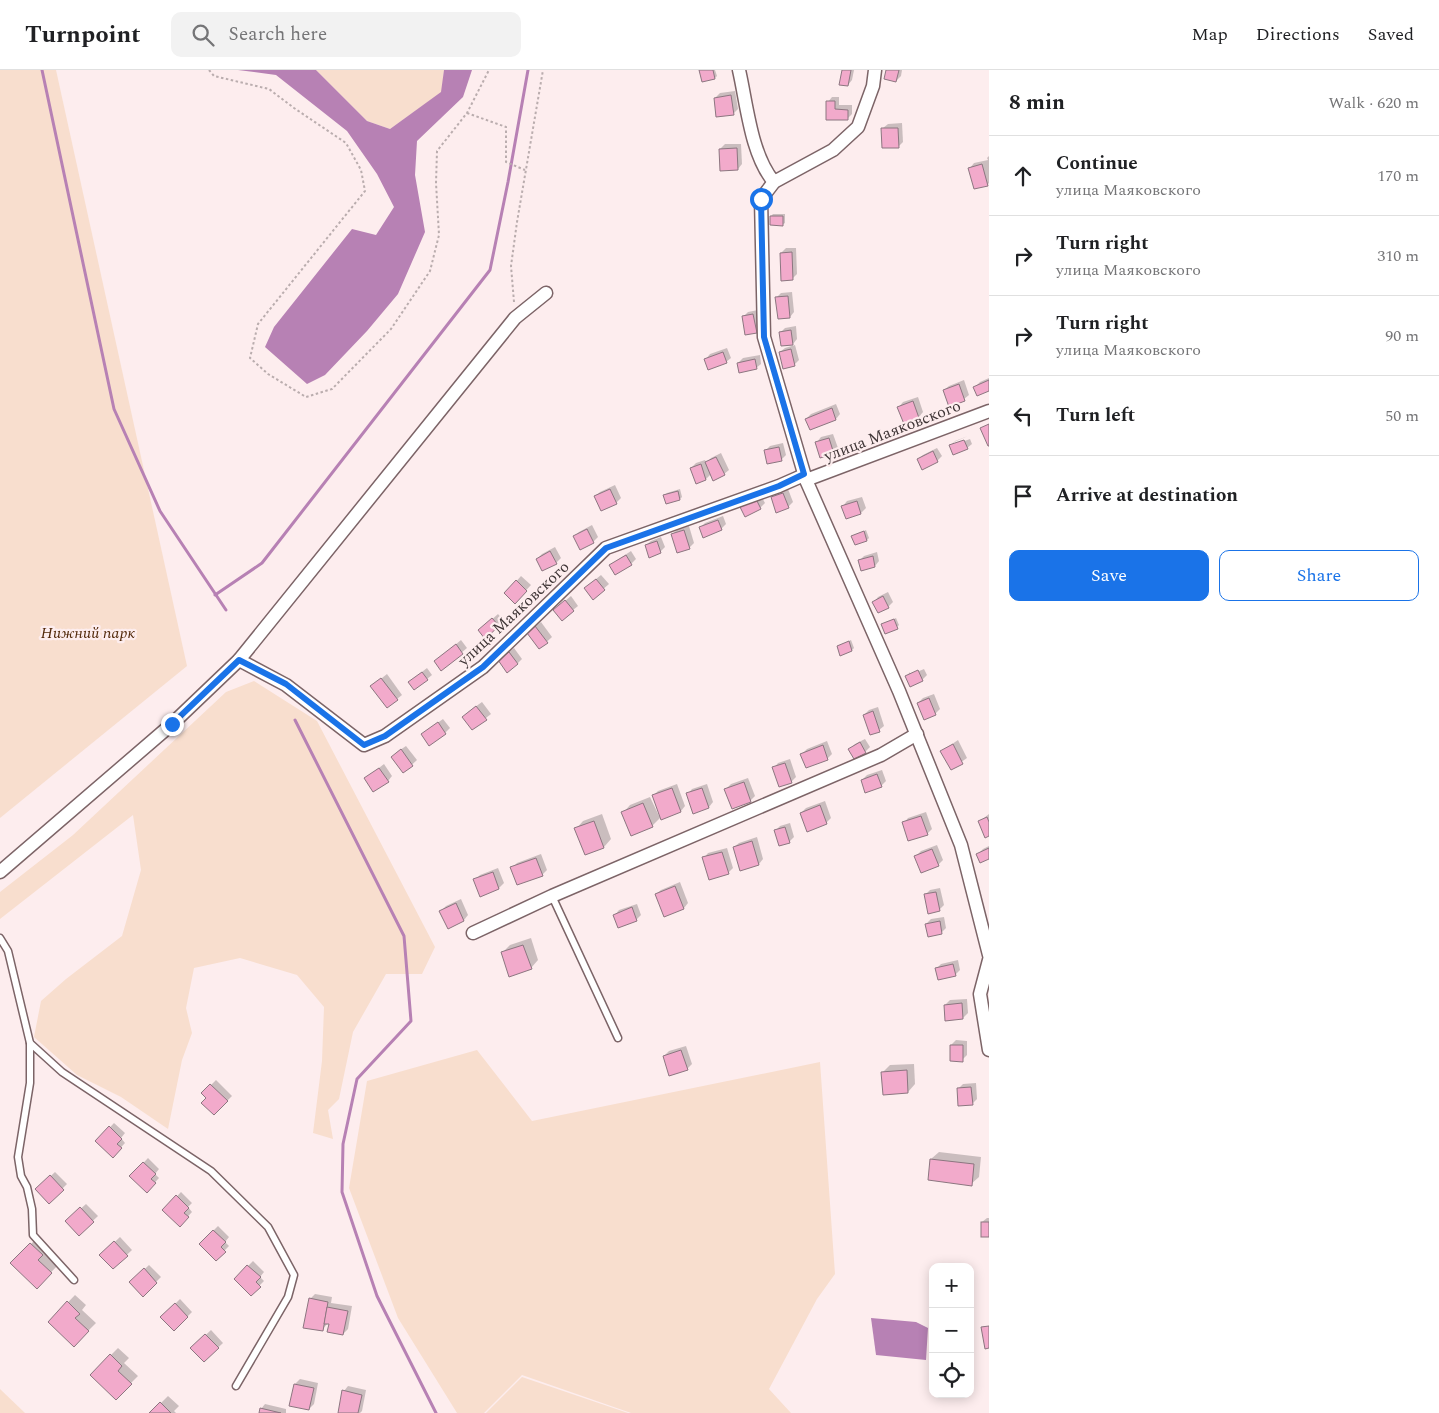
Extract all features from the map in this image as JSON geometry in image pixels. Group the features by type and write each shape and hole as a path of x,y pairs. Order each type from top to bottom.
{"street":[{"path":"740,70 755,144 766,173 774,182"},
{"name":"улица Маяковского","path":"875,70 873,86 858,127 833,150 774,182 761,199 764,337 805,477 899,691 961,845 989,955"},
{"path":"0,872 172,724 239,660 515,318 546,293"},
{"name":"улица Маяковского","path":"239,660 286,684 364,745 385,736 483,667 606,548 989,411"},
{"path":"473,933 552,896 881,755 917,734"},
{"path":"989,960 980,994 989,1050"}],"lane":[{"path":"552,896 618,1038"},
{"path":"0,938 8,951 30,1043 30,1083 18,1156 21,1176 28,1186 34,1235 74,1280"},
{"path":"30,1043 62,1072 211,1171 268,1227 294,1275 288,1297 236,1386"}],"path":[{"path":"209,70 214,76 269,89 346,143 361,170 364,191 258,324 250,358 268,374 306,397 332,388 385,335 430,271 439,235 436,183 437,151 466,113 489,70"},
{"path":"515,318 511,266 544,70"},
{"path":"466,113 506,127 506,162 526,170"}],"green space":[{"name":"Нижний парк","path":"0,70 56,70 187,666 0,818"},
{"path":"316,70 444,70 442,92 390,129 367,121"},
{"path":"254,681 317,721 435,947 422,974 386,974 353,1032 339,1099 328,1110 333,1139 313,1133 322,1061 324,1007 297,975 240,958 194,968 186,1008 192,1033 182,1060 168,1129 121,1097 77,1075 34,1037 41,1001 66,979 122,936 141,870 133,815 0,919 0,892 73,835 226,692"},
{"path":"477,1050 532,1121 820,1062 835,1274 817,1299 769,1389 791,1413 631,1413 522,1375 484,1413 457,1413 398,1318 349,1188 367,1081"},
{"path":"522,1377 628,1413 486,1413"},
{"path":"0,1389 25,1413 0,1413"}],"shaded area":[{"path":"238,70 316,70 367,121 390,129 441,92 444,70 472,70 463,97 417,141 415,175 425,232 398,294 367,331 325,375 307,384 265,347 274,327 352,229 376,235 394,207 377,174 347,131 276,75"},
{"path":"871,1318 916,1322 928,1328 926,1360 876,1355"}],"building":[{"path":"699,70 713,70 715,79 702,82"},
{"path":"842,70 851,70 848,86 839,85"},
{"path":"886,70 899,70 896,82 884,79"},
{"path":"731,95 734,115 716,117 714,98"},
{"path":"826,101 835,101 835,109 848,110 848,120 826,120"},
{"path":"881,128 898,128 899,148 882,148"},
{"path":"737,148 738,170 720,171 719,149"},
{"path":"982,164 988,186 974,189 968,168"},
{"path":"770,216 783,216 783,226 770,225"},
{"path":"792,252 793,280 781,281 780,253"},
{"path":"788,296 790,318 778,319 775,297"},
{"path":"753,314 757,333 745,335 742,316"},
{"path":"791,330 793,345 781,346 779,332"},
{"path":"791,349 795,366 783,369 779,352"},
{"path":"723,352 727,363 708,370 704,359"},
{"path":"755,359 757,369 739,373 737,363"},
{"path":"989,380 989,391 977,396 973,387"},
{"path":"959,384 965,401 949,407 943,390"},
{"path":"913,401 919,418 904,424 897,407"},
{"path":"832,408 836,420 810,430 805,419"},
{"path":"989,424 989,446 988,446 980,428"},
{"path":"829,438 834,454 820,458 815,442"},
{"path":"964,440 968,449 953,455 949,445"},
{"path":"779,447 782,461 767,464 764,450"},
{"path":"933,451 938,462 922,470 917,459"},
{"path":"716,457 725,475 713,481 705,462"},
{"path":"701,464 706,480 696,484 690,468"},
{"path":"610,489 617,504 601,511 594,496"},
{"path":"678,491 680,500 666,504 663,495"},
{"path":"783,493 789,508 776,513 771,497"},
{"path":"756,499 761,509 745,517 740,507"},
{"path":"857,501 861,514 846,519 841,506"},
{"path":"718,520 722,530 703,538 699,527"},
{"path":"587,529 594,543 580,550 573,536"},
{"path":"684,530 690,549 677,553 671,534"},
{"path":"864,531 867,541 855,545 851,536"},
{"path":"657,541 661,553 649,558 645,545"},
{"path":"550,551 557,564 542,571 536,559"},
{"path":"626,555 632,565 615,575 609,565"},
{"path":"873,556 875,567 861,571 858,560"},
{"path":"596,579 605,590 593,600 584,588"},
{"path":"516,580 527,591 515,604 504,593"},
{"path":"883,596 889,608 878,613 872,602"},
{"path":"565,600 574,611 562,621 553,610"},
{"path":"492,618 499,626 485,639 478,630"},
{"path":"894,619 898,629 885,634 881,624"},
{"path":"535,626 548,643 539,649 527,633"},
{"path":"849,641 852,651 840,656 837,646"},
{"path":"456,644 463,654 441,671 434,661"},
{"path":"509,652 518,664 507,673 498,660"},
{"path":"918,670 923,681 910,687 905,676"},
{"path":"422,672 428,680 414,690 408,682"},
{"path":"381,678 398,700 387,708 370,686"},
{"path":"929,698 936,715 924,720 917,703"},
{"path":"476,706 487,720 472,730 462,717"},
{"path":"873,711 880,732 870,735 863,715"},
{"path":"438,722 446,734 429,746 421,734"},
{"path":"860,742 866,753 854,759 848,749"},
{"path":"953,744 963,764 951,770 940,751"},
{"path":"823,745 828,760 806,768 800,754"},
{"path":"401,749 413,766 403,773 391,757"},
{"path":"785,763 792,783 779,787 772,767"},
{"path":"379,768 389,782 373,792 364,778"},
{"path":"877,774 882,787 865,793 861,780"},
{"path":"744,782 751,802 732,809 724,789"},
{"path":"672,788 681,812 661,820 652,795"},
{"path":"702,788 709,808 693,814 686,793"},
{"path":"643,803 653,827 631,836 621,812"},
{"path":"820,805 827,824 807,832 800,813"},
{"path":"921,816 928,835 908,841 902,822"},
{"path":"987,817 989,836 985,838 978,821"},
{"path":"594,821 604,848 585,855 574,828"},
{"path":"785,827 790,843 779,846 774,830"},
{"path":"752,841 759,865 740,871 733,847"},
{"path":"989,848 989,859 980,863 976,854"},
{"path":"932,849 939,866 921,873 914,856"},
{"path":"722,852 729,874 709,880 702,857"},
{"path":"536,858 543,876 517,885 510,867"},
{"path":"493,872 499,889 480,897 473,879"},
{"path":"675,886 684,909 664,917 655,894"},
{"path":"936,892 940,911 928,914 924,894"},
{"path":"456,903 464,921 448,929 439,911"},
{"path":"632,907 637,921 618,928 613,915"},
{"path":"940,921 942,934 928,937 925,924"},
{"path":"523,945 532,969 509,977 501,952"},
{"path":"953,964 956,976 938,980 935,968"},
{"path":"962,1003 963,1019 945,1021 944,1005"},
{"path":"950,1045 963,1045 963,1062 950,1061"},
{"path":"681,1050 688,1070 669,1076 663,1056"},
{"path":"907,1070 908,1093 883,1095 881,1072"},
{"path":"210,1084 228,1101 214,1115 201,1103 206,1098 201,1093"},
{"path":"971,1087 973,1105 958,1106 957,1088"},
{"path":"109,1126 122,1139 117,1144 122,1148 113,1158 95,1141"},
{"path":"930,1159 974,1164 972,1186 928,1180"},
{"path":"143,1162 156,1174 151,1179 156,1183 147,1193 129,1176"},
{"path":"50,1175 64,1190 49,1204 35,1189"},
{"path":"176,1195 189,1208 184,1213 189,1217 180,1227 162,1210"},
{"path":"80,1207 94,1222 79,1236 65,1221"},
{"path":"981,1222 989,1222 989,1237 981,1237"},
{"path":"213,1230 226,1242 221,1247 226,1252 216,1261 199,1244"},
{"path":"114,1241 128,1256 113,1269 99,1255"},
{"path":"30,1243 43,1255 38,1260 52,1273 37,1289 10,1263"},
{"path":"247,1265 261,1277 256,1282 261,1287 251,1296 234,1279"},
{"path":"144,1268 157,1283 143,1297 129,1282"},
{"path":"309,1298 328,1302 323,1331 303,1328"},
{"path":"67,1301 80,1314 75,1318 89,1331 74,1347 48,1322"},
{"path":"175,1303 188,1317 174,1331 160,1317"},
{"path":"327,1307 348,1311 343,1335 327,1332 329,1324 324,1324"},
{"path":"989,1326 989,1348 985,1349 981,1327"},
{"path":"205,1334 219,1348 204,1362 190,1348"},
{"path":"110,1354 122,1366 118,1371 132,1384 116,1400 90,1375"},
{"path":"294,1384 314,1388 309,1410 289,1406"},
{"path":"342,1390 362,1395 358,1413 338,1413"},
{"path":"160,1402 171,1413 149,1413"},
{"path":"260,1408 281,1413 259,1413"}],"waterway":[{"path":"42,70 114,409 160,511 226,610"},
{"path":"215,595 262,563 490,270 528,70"},
{"path":"295,720 404,936 411,1021 357,1079 343,1144 342,1192 377,1296 436,1413"}],"route":[{"path":"172,724 239,660 286,684 364,745 385,736 483,667 606,548 779,486 804,474 764,337 761,199"}]}
